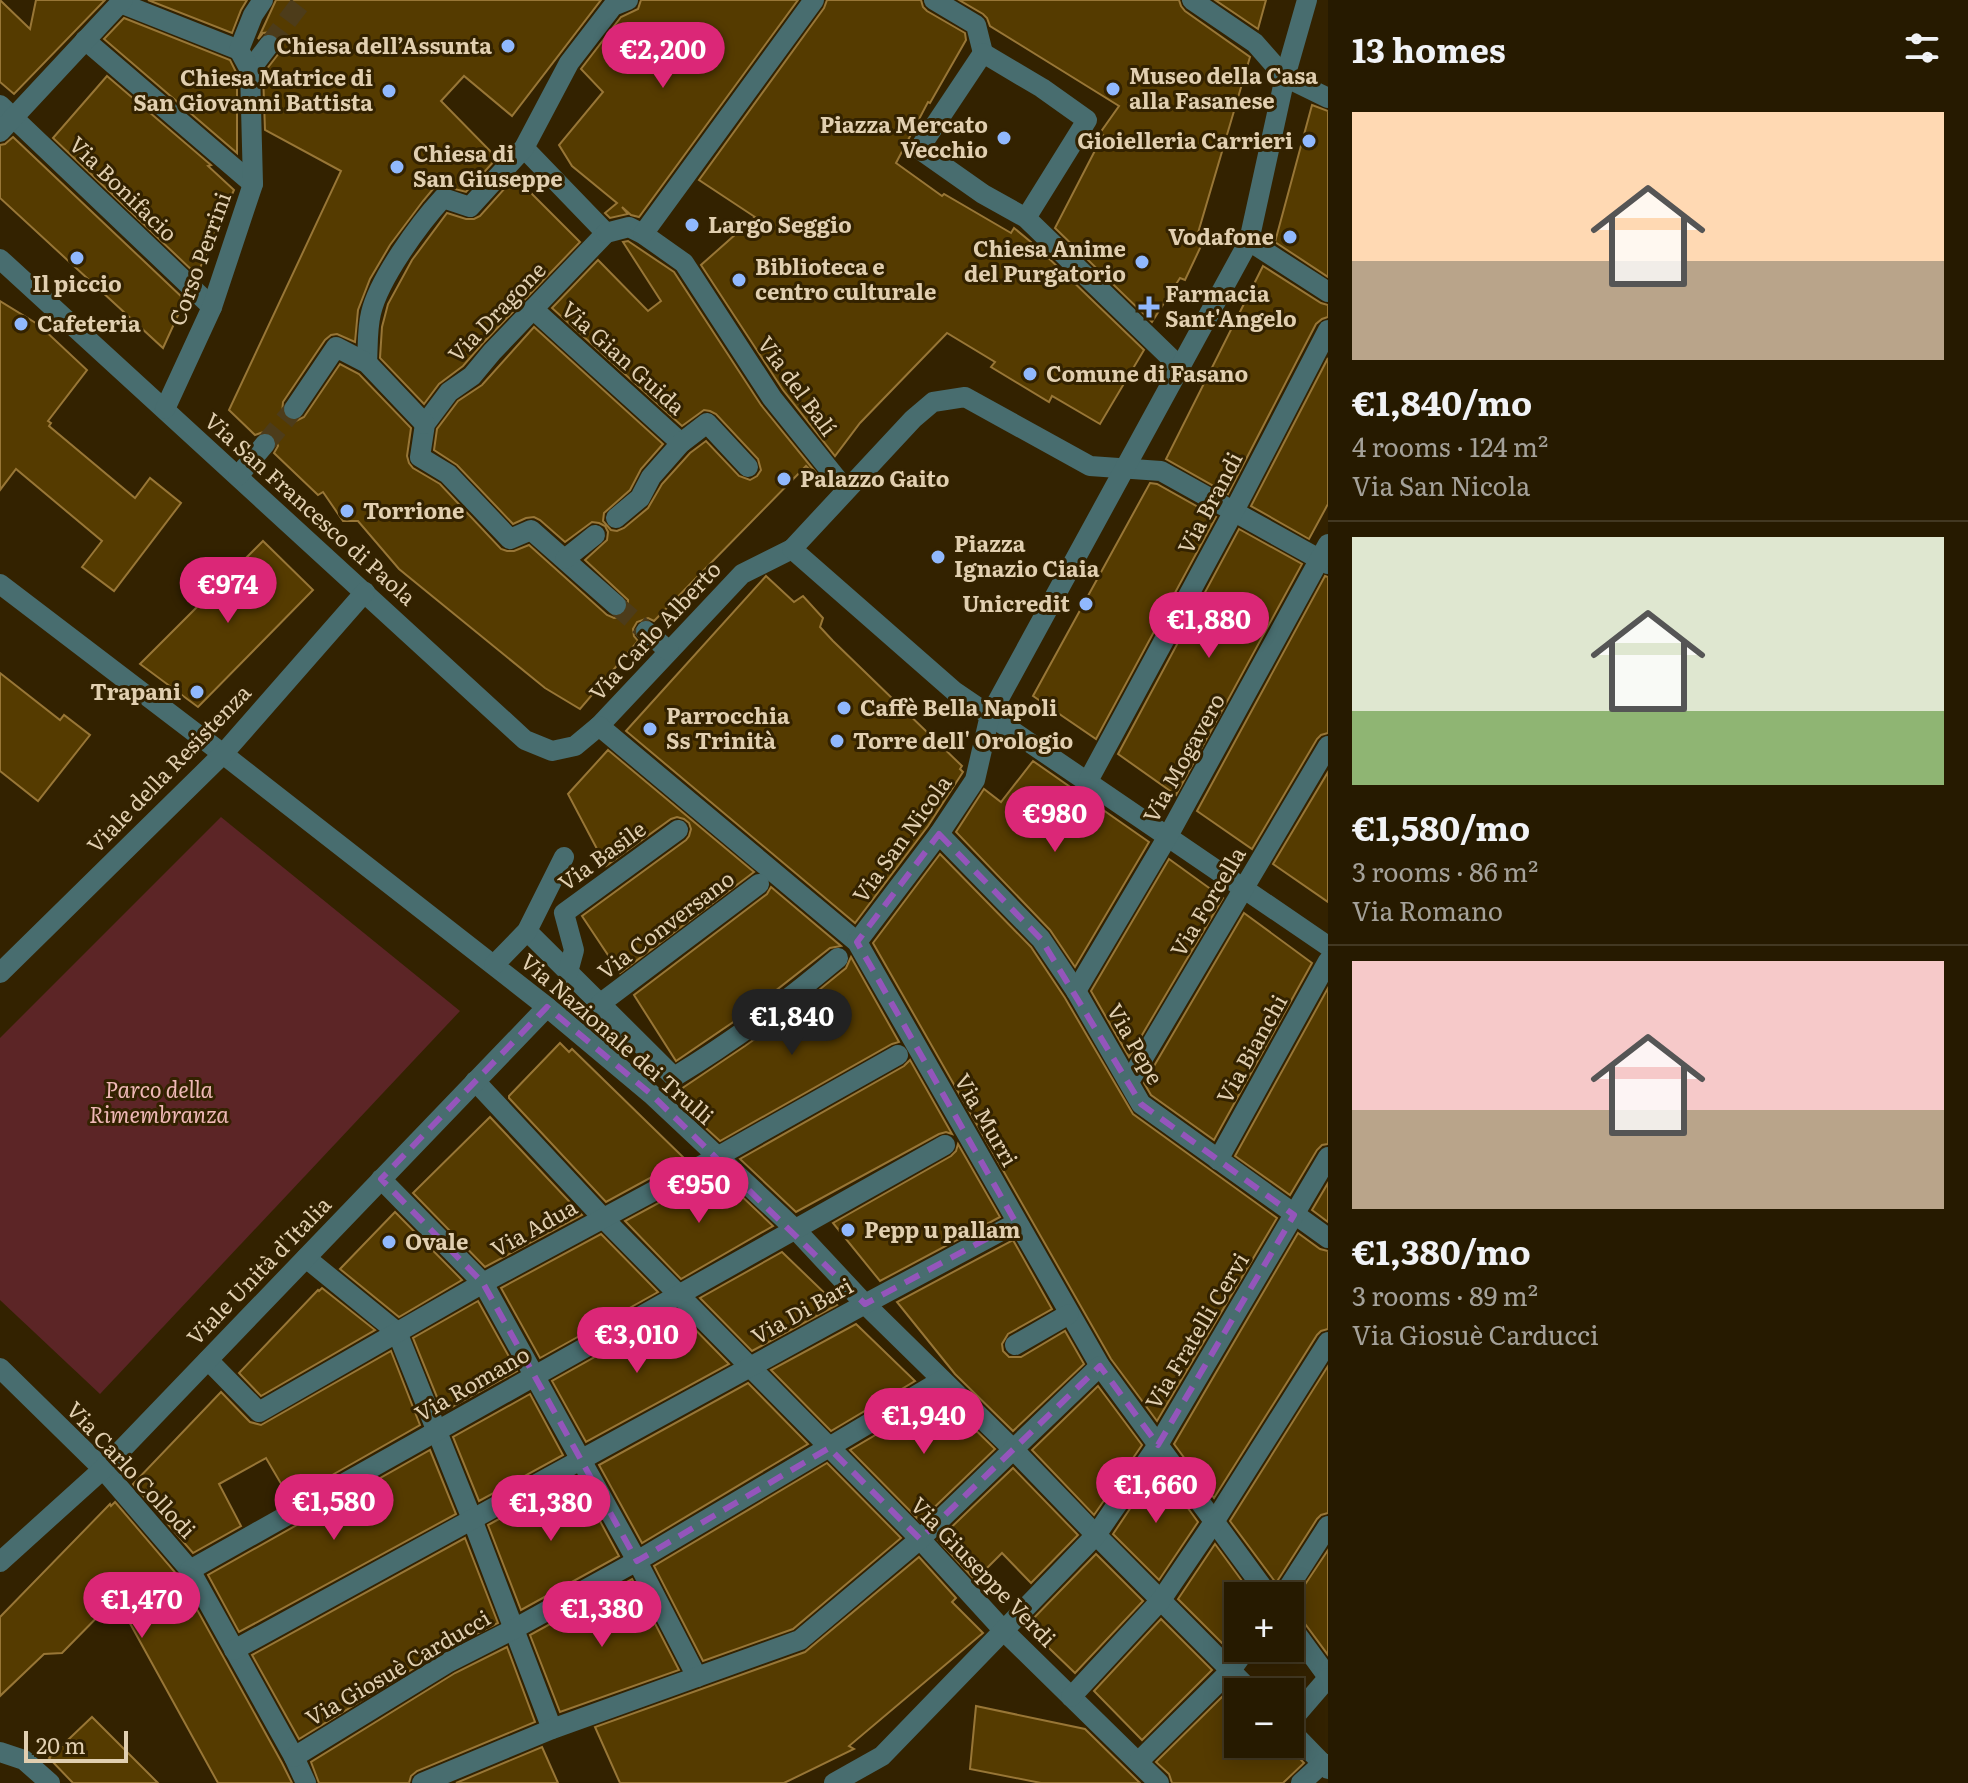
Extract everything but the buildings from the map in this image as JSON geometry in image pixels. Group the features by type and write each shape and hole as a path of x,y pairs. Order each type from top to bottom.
{"street":[{"path":"4,118 122,2 239,50 253,15 263,0"},
{"path":"367,363 371,313 383,284 425,218 443,198 470,207 524,148 569,63 613,6 628,0"},
{"path":"524,148 606,233 629,227 643,234 814,0"},
{"path":"934,0 976,25 983,53 955,107 919,149 983,194 1026,218 1181,368"},
{"path":"1192,0 1255,43 1285,77 1328,98"},
{"path":"990,715 1249,241 1285,77 1307,0"},
{"path":"85,40 253,184"},
{"path":"250,70 269,45"},
{"name":"Corso Perrini","path":"165,409 212,307 253,184 250,70 239,50"},
{"path":"983,53 1042,88 1087,120 1051,166 1026,218"},
{"name":"Via Bonifacio","path":"4,118 212,307"},
{"name":"Via Dragone","path":"425,424 449,392 472,376 606,233"},
{"name":"Via del Balí","path":"643,234 684,263 772,398 846,490"},
{"path":"1249,241 1328,292"},
{"name":"Via San Francesco di Paola","path":"0,259 525,740 552,751 575,746 599,726"},
{"name":"Via Gian Guida","path":"533,309 681,443"},
{"name":"Via Brandi","path":"1088,781 1328,330"},
{"path":"294,409 336,347 367,363 425,424 420,457 448,474 510,539 531,530 616,605"},
{"path":"1325,556 1161,471 1090,466 965,397 933,402 913,419 792,549 954,691 1328,946"},
{"path":"616,518 640,498 651,477 681,443 707,423 748,467"},
{"path":"238,476 265,444"},
{"path":"565,559 595,535"},
{"name":"Via Carlo Alberto","path":"599,726 742,574 792,549"},
{"name":"Via Mogavero","path":"1076,991 1168,836 1325,556"},
{"name":"Via Nazionale dei Trulli","path":"0,584 494,965 651,1094 796,1230 865,1304 1239,1678"},
{"name":"Viale della Resistenza","path":"0,973 223,754 365,592"},
{"path":"646,631 669,651"},
{"name":"Via San Nicola","path":"857,942 939,834 975,780 990,715"},
{"name":"Via Murri","path":"599,726 857,942 1100,1366 1259,1582"},
{"name":"Via Forcella","path":"1129,1082 1328,746"},
{"name":"Via Basile","path":"568,972 574,950 564,913 678,830"},
{"name":"Via Pepe","path":"939,834 1041,939 1076,991 1141,1104 1328,1238"},
{"path":"494,965 527,931 564,857"},
{"name":"Via Conversano","path":"601,1003 759,884"},
{"path":"527,931 674,1077 714,1053 795,994 838,958"},
{"name":"Via Bianchi","path":"1218,1160 1328,961"},
{"name":"Viale Unità d'Italia","path":"0,1562 103,1469 547,1007"},
{"name":"Via Adua","path":"208,1360 259,1412 483,1283 898,1055"},
{"name":"Via Giuseppe Verdi","path":"475,1081 603,1218 920,1539 1004,1631 1159,1783"},
{"name":"Via Romano","path":"190,1570 945,1145"},
{"name":"Via Fratelli Cervi","path":"834,1783 882,1756 1096,1535 1158,1445 1328,1157"},
{"path":"381,1179 483,1283 637,1561 697,1677"},
{"name":"Via Di Bari","path":"234,1650 1016,1223"},
{"path":"306,1258 397,1332 552,1729"},
{"path":"1015,1345 1069,1314"},
{"path":"1071,1697 1161,1600 1328,1342"},
{"path":"422,1783 552,1729 800,1640 920,1539 1100,1366"},
{"name":"Via Carlo Collodi","path":"0,1368 103,1469 190,1570 306,1783"},
{"name":"Via Giosuè Carducci","path":"294,1757 449,1662 637,1561 942,1380"},
{"path":"1292,1582 1328,1526"},
{"path":"1304,1645 1328,1678 1304,1706"},
{"path":"1138,1762 1237,1662"},
{"path":"1301,1783 1325,1766 1304,1744"},
{"path":"0,1752 24,1760 50,1783"}],"highlighted area":[{"path":"939,834 1041,939 1141,1104 1294,1215 1158,1445 1100,1366 920,1539 829,1448 637,1561 483,1283 381,1179 547,1007 651,1094 865,1304 1016,1223 857,942"}],"green space":[{"name":"Parco della Rimembranza","path":"221,817 460,1011 100,1394 0,1300 0,1038"}],"tunnel":[{"path":"269,45 303,0"},
{"path":"265,444 294,409"},
{"path":"616,605 646,631"}],"place":[{"name":"Chiesa dell’Assunta","path":"508,46"},
{"name":"Museo della Casa alla Fasanese","path":"1113,89"},
{"name":"Chiesa Matrice di San Giovanni Battista","path":"389,91"},
{"name":"Piazza Mercato Vecchio","path":"1004,138"},
{"name":"Gioielleria Carrieri","path":"1309,141"},
{"name":"Chiesa di San Giuseppe","path":"397,167"},
{"name":"Largo Seggio","path":"692,225"},
{"name":"Vodafone","path":"1290,237"},
{"name":"Il piccio","path":"77,258"},
{"name":"Chiesa Anime del Purgatorio","path":"1142,262"},
{"name":"Biblioteca e centro culturale","path":"739,280"},
{"name":"Farmacia Sant'Angelo","path":"1149,307"},
{"name":"Cafeteria","path":"21,324"},
{"name":"Comune di Fasano","path":"1030,374"},
{"name":"Palazzo Gaito","path":"784,479"},
{"name":"Torrione","path":"347,511"},
{"name":"Piazza Ignazio Ciaia","path":"938,557"},
{"name":"Unicredit","path":"1086,604"},
{"name":"Trapani","path":"197,692"},
{"name":"Caffè Bella Napoli","path":"844,708"},
{"name":"Parrocchia Ss Trinità","path":"650,729"},
{"name":"Torre dell' Orologio","path":"837,741"},
{"name":"Pepp u pallam","path":"848,1230"},
{"name":"Ovale","path":"389,1242"}]}
